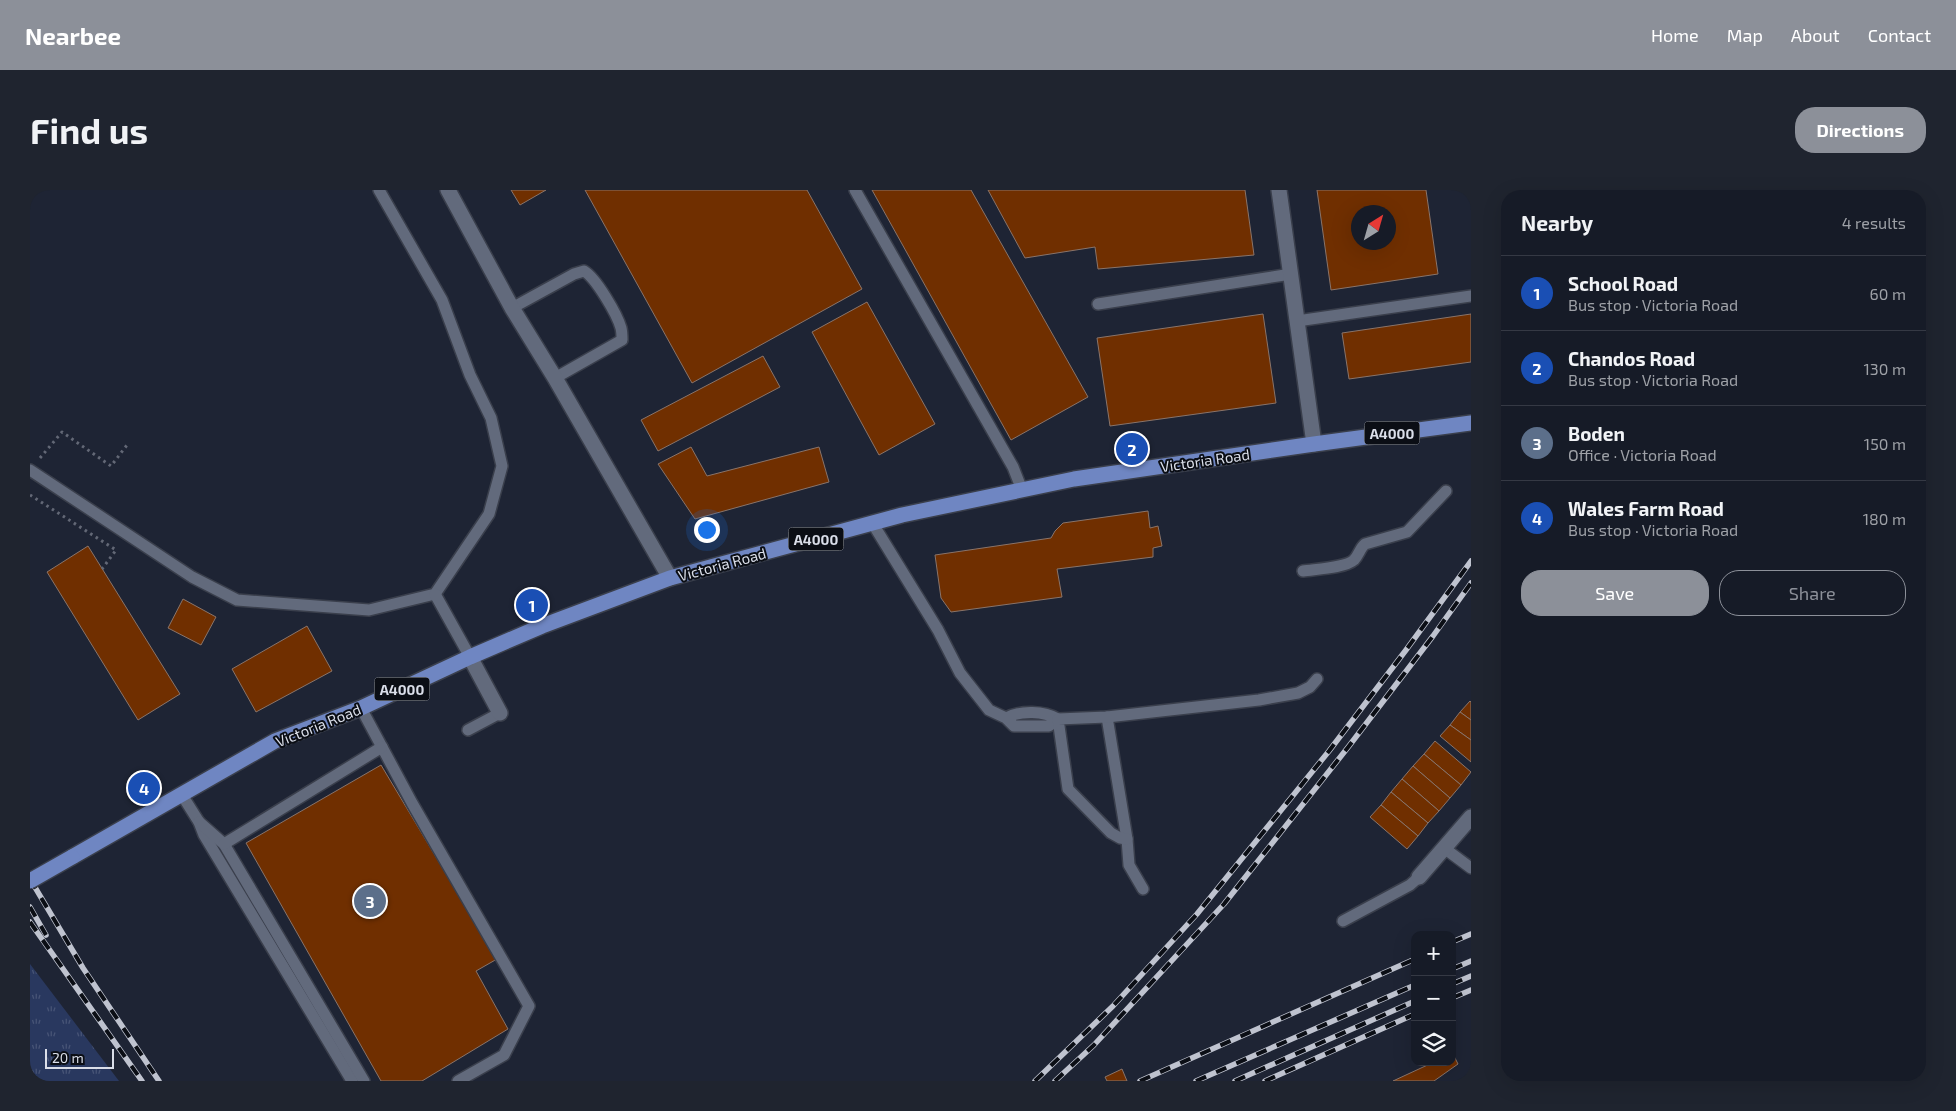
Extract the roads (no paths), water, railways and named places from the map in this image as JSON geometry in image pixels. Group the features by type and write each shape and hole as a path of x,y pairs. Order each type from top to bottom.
{"main road":[{"name":"Victoria Road","path":"30,881 275,741 361,708 542,626 670,578 902,515 1074,479 1471,423"}],"street":[{"path":"448,190 512,308 555,378 670,578"},
{"path":"1279,190 1314,444"},
{"path":"470,657 500,713"},
{"path":"1419,877 1471,817"}],"lane":[{"path":"33,466 192,577 237,600 369,610 434,594 489,514 502,466 490,418 470,375 442,300 379,190"},
{"path":"855,190 1013,467 1022,490"},
{"path":"512,308 574,274 584,271 591,274 597,282 622,329 622,340 555,378"},
{"path":"1098,304 1291,274"},
{"path":"1297,321 1471,296"},
{"path":"1303,571 1347,564 1357,557 1362,547 1366,544 1407,532 1446,491"},
{"path":"873,524 938,630 960,673 989,710 1006,718 1014,714 1048,713 1058,719 1107,717 1259,700 1298,693 1310,687 1316,679"},
{"path":"434,594 470,657"},
{"path":"361,708 529,1006 504,1055 458,1081"},
{"path":"468,730 500,713"},
{"path":"1107,717 1127,839 1129,866 1143,889"},
{"path":"1058,719 1068,789 1111,832 1120,838 1127,839"},
{"path":"224,844 382,747"},
{"path":"182,795 199,822 204,835 350,1078"},
{"path":"199,822 224,844 364,1081"},
{"path":"1444,848 1471,868"},
{"path":"1343,921 1410,885 1419,877"}],"railway":[{"path":"1035,1081 1113,1006 1197,914 1329,751 1471,561"},
{"path":"1055,1081 1094,1045 1224,904 1349,746 1471,583"},
{"path":"30,879 83,968 159,1081"},
{"path":"30,907 46,935"},
{"path":"30,922 142,1081"},
{"path":"1456,940 1471,934"},
{"path":"1140,1081 1411,961"},
{"path":"1456,967 1471,961"},
{"path":"1456,982 1471,976"},
{"path":"1196,1081 1411,987"},
{"path":"1456,996 1471,990"},
{"path":"1235,1081 1411,1003"},
{"path":"1265,1081 1411,1016"}],"place":[{"name":"Chandos Road","path":"1132,449"},
{"name":"School Road","path":"532,605"},
{"name":"Wales Farm Road","path":"144,788"},
{"name":"Boden","path":"370,901"}]}
